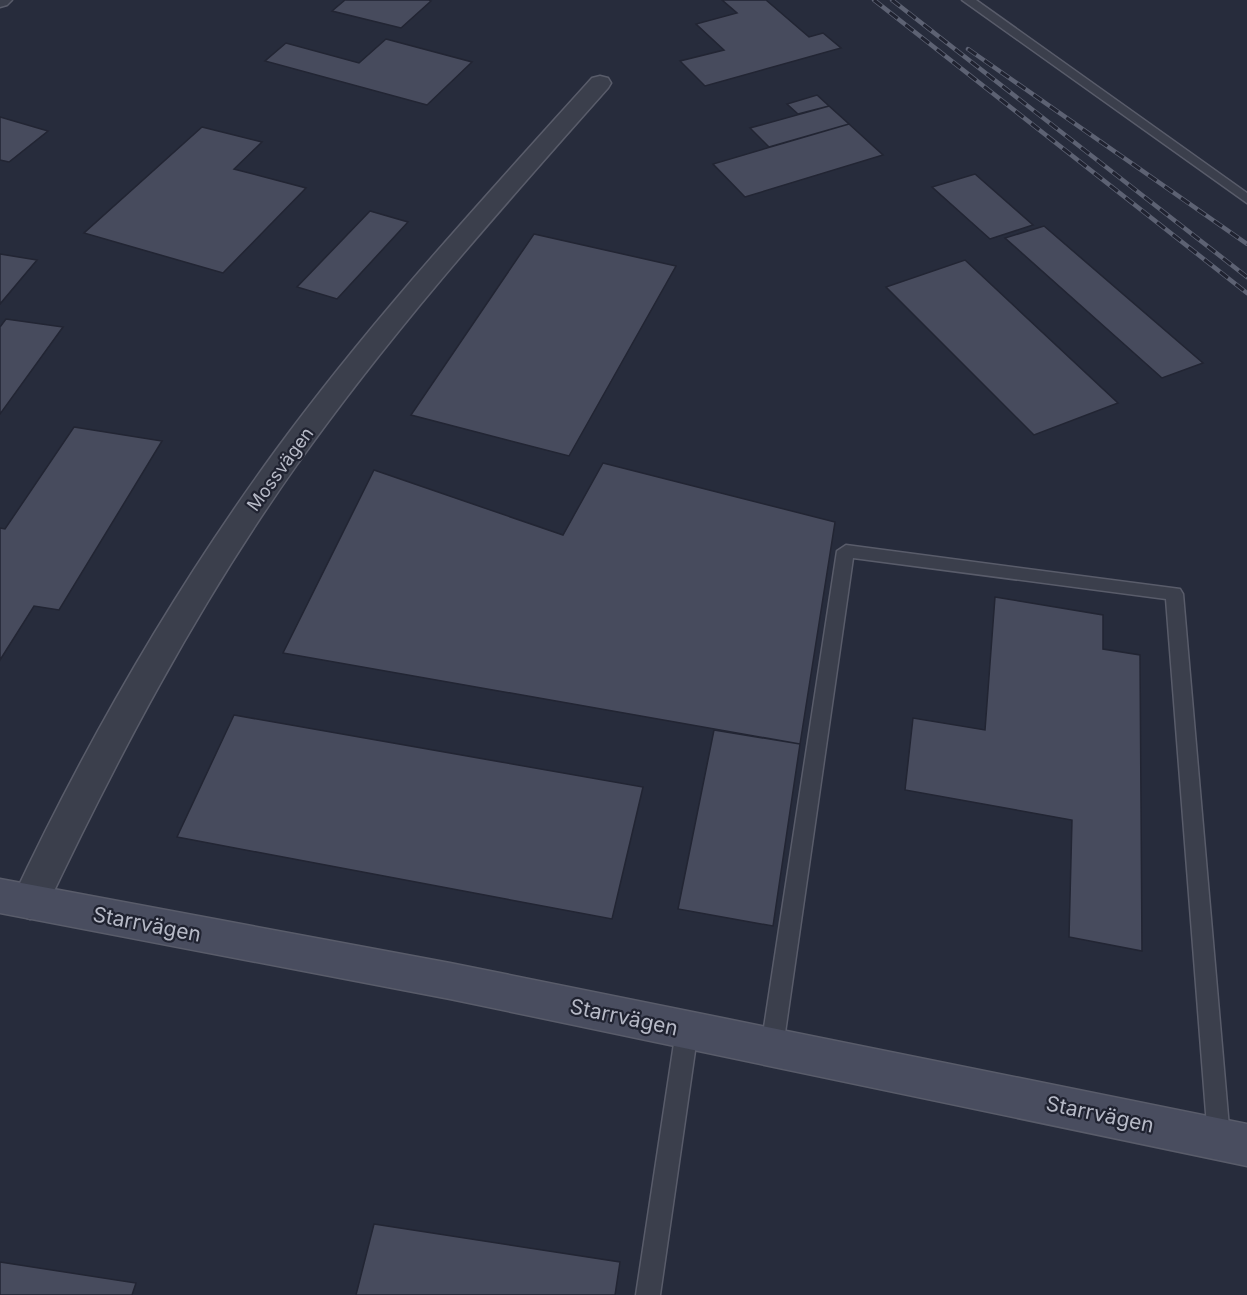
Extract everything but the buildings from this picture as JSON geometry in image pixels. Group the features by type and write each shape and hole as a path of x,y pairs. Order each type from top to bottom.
{"street":[{"name":"Mossvägen","path":"15,899 61,837 167,639 227,544 287,457 406,303 600,83"},
{"name":"Starrvägen","path":"15,899 439,979 1233,1142"}],"lane":[{"path":"968,0 1247,199"},
{"path":"772,1047 846,551 1174,594 1233,1142"},
{"path":"648,1295 687,1030"}],"railway":[{"path":"874,0 1247,293"},
{"path":"892,0 1247,277"},
{"path":"968,49 1247,244"}]}
